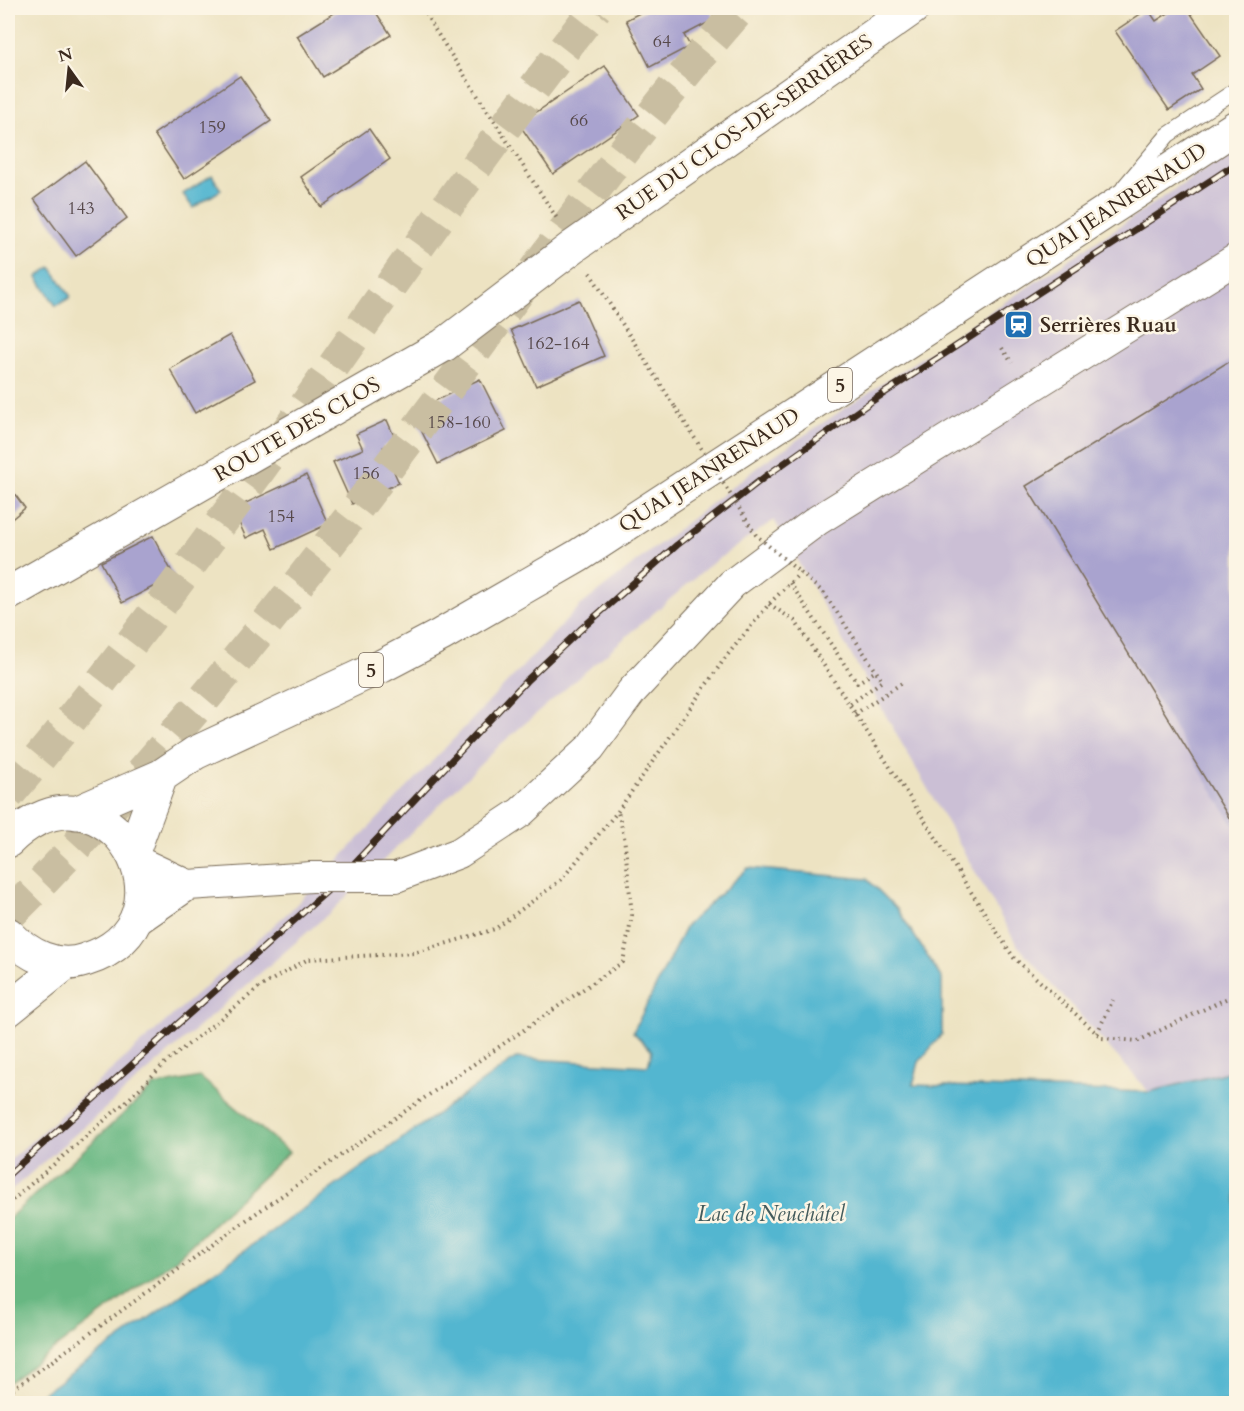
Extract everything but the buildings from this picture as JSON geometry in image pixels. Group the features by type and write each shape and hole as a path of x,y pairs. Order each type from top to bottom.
{"main road":[{"name":"RUE DU CLOS-DE-SERRIÈRES","path":"574,246 913,8"},
{"name":"QUAI JEANRENAUD","path":"161,776 195,753 382,666 578,556 1236,127"},
{"name":"ROUTE DES CLOS","path":"8,594 444,345 574,246"},
{"name":"5","path":"76,813 161,776"},
{"path":"135,856 161,776"},
{"path":"8,841 21,828 38,818 57,813 90,816 115,830 135,856 142,892 133,923 112,948 90,959 65,964 42,959 21,948 8,934"},
{"path":"8,1010 65,964"}],"street":[{"path":"133,923 188,885 312,877 396,877 459,853 521,812 590,748 632,692 732,584 818,520 1236,259"},
{"path":"135,856 188,885"}],"lane":[{"path":"1102,214 1168,135 1236,90"}],"path":[{"path":"425,8 430,22 574,246"},
{"path":"590,274 756,535 824,593 876,671 882,681 849,705"},
{"path":"1002,348 1012,363"},
{"path":"790,583 857,683 876,671"},
{"path":"8,1204 129,1099 165,1063 260,987 308,959 414,953 495,929 561,880 618,811 725,658 769,604 795,621 1014,958 1102,1038 1137,1041 1236,994"},
{"path":"855,714 902,683"},
{"path":"8,1393 252,1216 622,962 632,915 624,836 618,811"},
{"path":"1097,1033 1113,1000"}],"shaded area":[{"path":"1236,149 1236,1070 1149,1092 1017,945 774,520 711,564 501,744 334,909 8,1193 8,1162 292,909 580,606 764,462"}],"green space":[{"path":"200,1077 289,1152 176,1259 8,1383 8,1219 154,1086"}],"water":[{"path":"212,175 221,190 193,208 183,194"},
{"path":"51,267 71,297 56,306 37,277"},
{"name":"Lac de Neuchâtel","path":"748,868 867,879 898,910 942,979 942,1034 919,1062 913,1085 1149,1092 1236,1070 1236,1403 29,1403 516,1058 648,1066 652,1051 633,1032 686,926"}],"tunnel":[{"path":"8,795 162,603 521,105 596,8"},
{"path":"8,916 53,871 118,799 269,620 395,459 626,148 741,8"}],"railway":[{"path":"8,1175 335,884 526,681 677,545 766,476 872,401 1236,164"}],"place":[{"name":"Serrières Ruau","path":"1019,325"}]}
